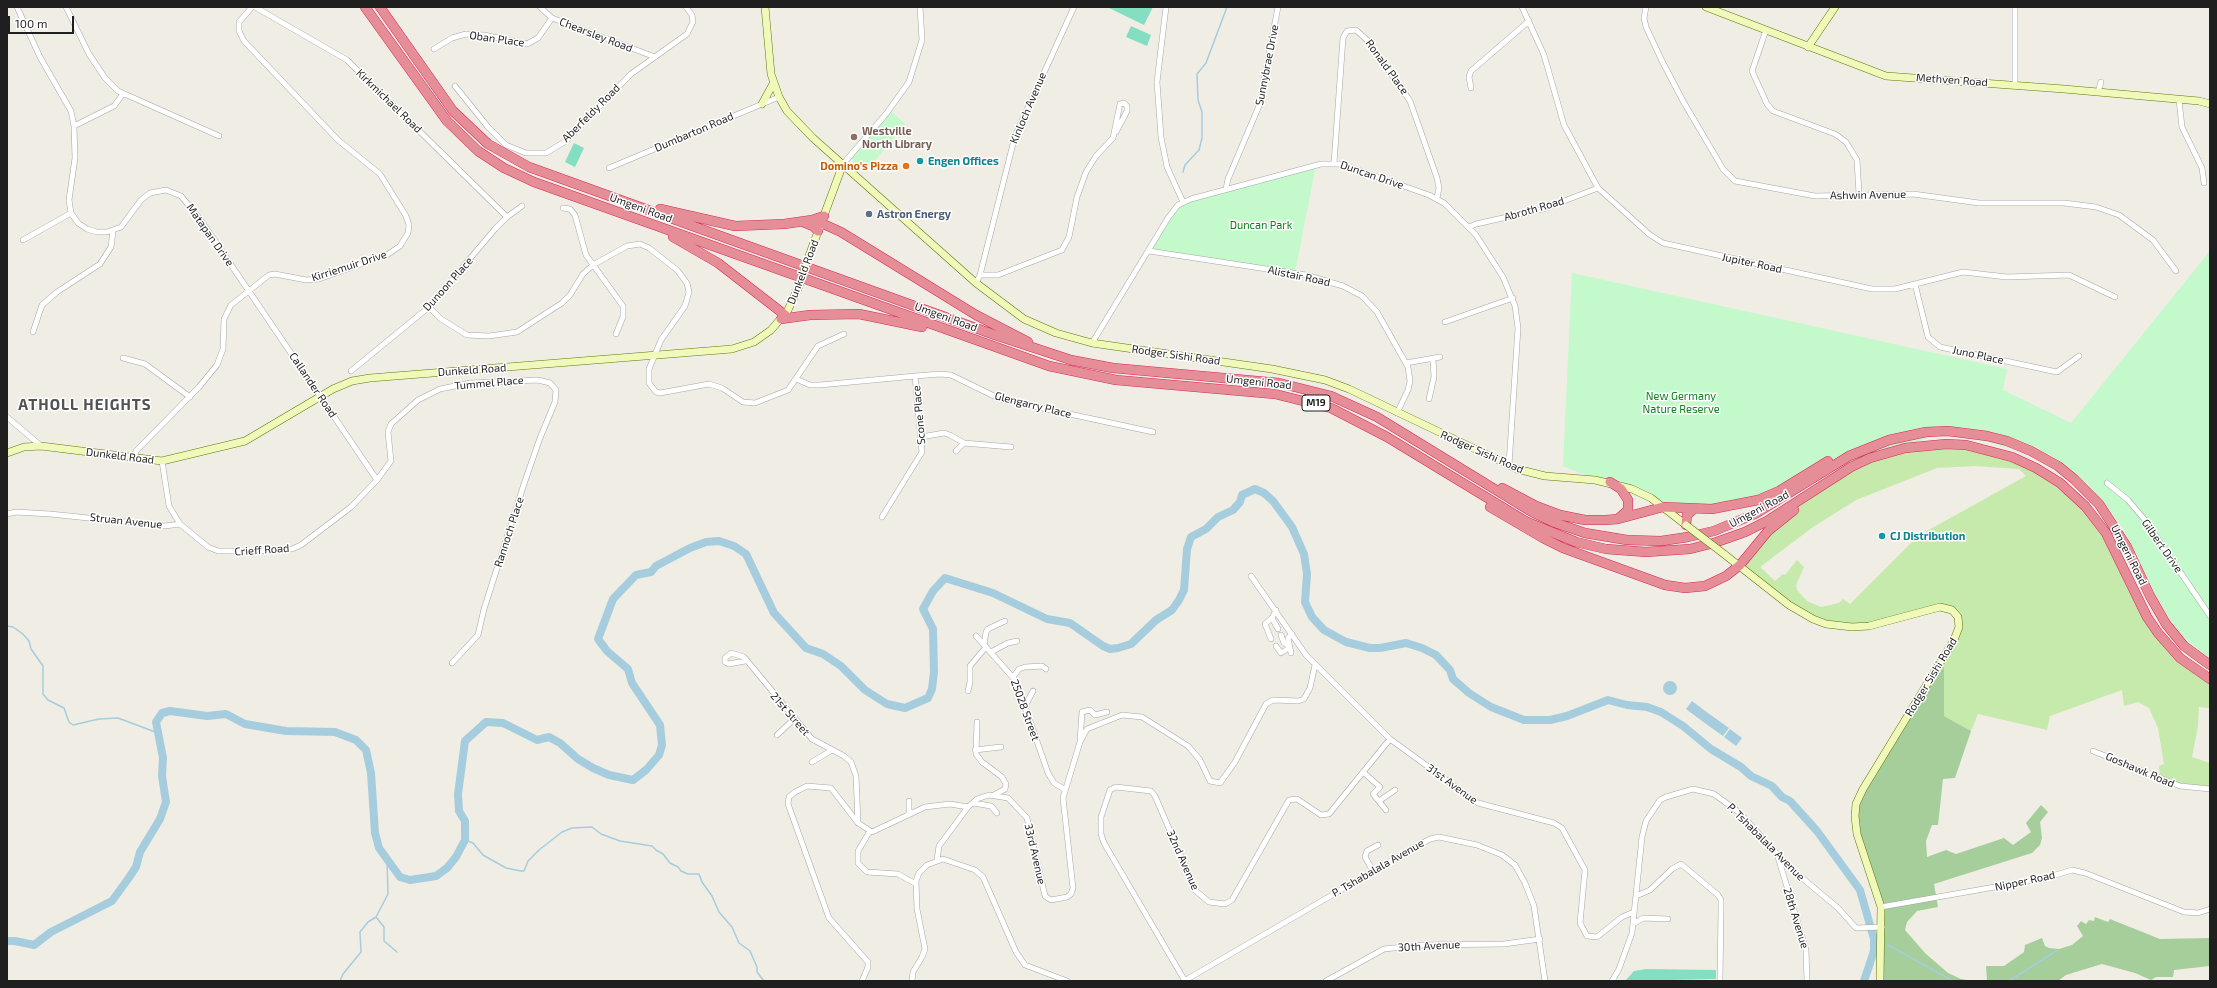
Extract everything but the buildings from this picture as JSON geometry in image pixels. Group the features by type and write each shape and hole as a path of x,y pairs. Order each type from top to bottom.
{"highway":[{"name":"Umgeni Road","path":"365,7 395,46 436,108 459,134 478,151 504,168 534,182 1049,366 1095,377 1275,394 1316,403 1361,422 1527,522 1559,536 1606,549 1646,552 1701,546 1744,532 1767,521 1852,467 1870,458 1888,452 1923,445 1966,445 1999,452 2044,472 2068,490 2097,520 2115,549 2147,617 2164,641 2188,665 2210,679"},
{"name":"Umgeni Road","path":"380,7 442,97 477,135 498,151 528,167 1051,354 1113,368 1279,383 1308,389 1357,406 1532,512 1553,522 1600,536 1626,540 1661,541 1704,534 1739,522 1770,505 1844,459 1870,446 1908,436 1948,431 1987,436 2020,446 2045,458 2074,478 2109,516 2127,547 2150,596 2166,624 2184,646 2210,665"},
{"path":"566,194 689,245 736,276 785,315 859,314 894,320 997,348"},
{"path":"606,196 711,222 735,226 766,226 803,222 821,223 841,232 976,315 1051,354"},
{"path":"803,222 813,226 821,223"},
{"path":"1414,441 1550,512 1585,520 1618,519 1663,507 1694,509 1725,508 1769,496 1844,452 1876,439 1907,432 1948,431"},
{"path":"1442,472 1494,509 1543,538 1665,585 1685,588 1705,586 1719,581 1740,565 1768,531 1839,477 1870,458"},
{"path":"1610,482 1621,489 1628,500 1628,510 1618,519"},
{"path":"1686,525 1687,515 1694,509"}],"street":[{"path":"17,7 40,57 71,111 74,126 75,158 69,200 71,213 78,222 92,231 113,231 111,247 100,264 57,292 42,305 34,332"},
{"path":"66,7 82,41 110,84 123,94 219,136"},
{"name":"Kirkmichael Road","path":"254,7 347,60 507,217"},
{"name":"Kirriemuir Drive","path":"134,459 136,451 205,381 221,357 223,349 223,324 228,309 265,278 272,274 314,280 387,255 403,242 409,228 406,216 380,174 338,140 244,41 239,31 239,22 254,7"},
{"name":"Chearsley Road","path":"540,7 552,18 655,57"},
{"name":"Aberfeldy Road","path":"455,86 488,127 506,145 526,153 546,153 566,140 626,78 684,37 692,27 693,18 686,7"},
{"name":"Rodger Sishi Road","path":"765,7 773,84 787,110 803,128 976,283 1007,308 1038,326 1092,343 1315,377 1349,389 1509,465 1545,476 1610,482 1637,491 1663,507 1740,565 1789,606 1826,624 1852,627 1869,626 1940,607 1952,610 1958,617 1959,627 1954,640 1857,799 1855,816 1857,834 1881,908 1879,927 1880,981"},
{"path":"843,164 886,114 909,82 922,40 920,7"},
{"name":"Kinloch Avenue","path":"976,283 980,275 1015,136 1074,7"},
{"path":"1166,7 1157,82 1161,137 1167,167 1183,202"},
{"name":"Sunnybrae Drive","path":"1226,189 1228,179 1259,106 1278,7"},
{"name":"Jupiter Road","path":"1522,7 1544,55 1564,125 1598,188 1608,199 1649,234 1669,245 1872,289 1895,289 1963,272 2007,277 2069,275 2115,297"},
{"name":"Ashwin Avenue","path":"1646,7 1644,18 1648,32 1683,101 1729,177 1740,182 1805,195 1913,194 1979,203 2064,202 2096,207 2119,215 2153,240 2176,271"},
{"name":"Methven Road","path":"1706,7 1886,76 2098,92 2210,104"},
{"path":"1808,47 1817,32 1836,7"},
{"path":"2015,7 2015,85"},
{"name":"Oban Place","path":"434,49 452,38 466,34 484,35 527,44 538,38 552,18"},
{"path":"1471,88 1468,77 1471,71 1529,21"},
{"name":"Ronald Place","path":"1334,163 1343,38 1347,32 1356,30 1367,40 1410,101 1437,178 1439,188 1437,198"},
{"path":"1766,30 1752,70 1766,104 1773,111 1835,134 1846,142 1857,160 1859,194"},
{"path":"1817,32 1817,42 1823,52"},
{"path":"2098,92 2101,82"},
{"path":"762,104 773,84"},
{"path":"118,104 123,94"},
{"name":"Dumbarton Road","path":"609,168 779,97"},
{"path":"74,126 118,104 134,99"},
{"path":"2179,100 2182,127 2202,168 2204,183"},
{"path":"980,275 998,275 1062,250 1069,237 1077,197 1086,172 1096,156 1111,142 1128,109 1124,103 1119,106 1116,132"},
{"name":"Duncan Drive","path":"1092,343 1172,211 1183,202 1321,164 1334,163 1437,198 1451,209 1469,227 1503,277 1513,298 1517,314 1518,334 1509,465"},
{"name":"Dunkeld Road","path":"7,453 18,448 41,446 134,459 162,461 245,442 342,385 370,378 724,351 739,348 760,338 785,315 799,286 843,164"},
{"name":"Abroth Road","path":"1469,227 1476,224 1543,209 1598,188"},
{"name":"Matapan Drive","path":"113,231 124,223 146,195 161,190 176,193 190,205 249,292"},
{"name":"Dunoon Place","path":"351,371 429,307 507,217 522,206"},
{"path":"563,208 573,211 585,251 593,265 623,306 623,317 616,334"},
{"path":"23,240 71,213"},
{"path":"429,307 441,319 467,335 489,336 513,333 562,303 570,295 583,274 593,265 628,246 640,244 655,253 685,280 689,292 687,302 667,329 648,369 648,380 652,389 658,393 709,384 718,386 744,402 752,404 784,392 796,379 818,346 844,334"},
{"name":"Alistair Road","path":"1149,251 1300,274 1350,289 1373,306 1406,363 1410,386 1397,413"},
{"name":"Juno Place","path":"1915,284 1928,337 1940,347 2058,372 2079,356"},
{"name":"Callander Road","path":"249,292 377,480"},
{"path":"1445,322 1513,298"},
{"path":"1406,363 1440,357"},
{"path":"123,358 145,364 190,397"},
{"path":"1429,399 1434,377 1433,359"},
{"name":"Glengarry Place","path":"916,376 940,374 951,375 1000,399 1153,432"},
{"name":"Scone Place","path":"796,379 810,385 820,385 916,376 921,455 882,517"},
{"name":"Tummel Place","path":"377,480 391,461 388,432 391,424 412,404 432,392 470,383 538,380 550,383 556,390 557,395"},
{"name":"Rannoch Place","path":"452,663 478,635 484,609 522,491 557,395"},
{"path":"7,418 41,446"},
{"path":"921,437 948,434 964,443 1011,447"},
{"path":"956,451 964,443"},
{"name":"Struan Avenue","path":"7,514 16,512 50,514 165,526 180,524 169,506 162,461"},
{"name":"Crieff Road","path":"180,524 208,546 218,551 288,550 301,544 351,507 377,480"},
{"name":"Gilbert Drive","path":"2107,483 2128,500 2145,520 2210,616"},
{"name":"31st Avenue","path":"1251,576 1315,665 1390,739 1478,804 1554,823 1562,828 1585,870 1580,923 1587,936 1592,938 1599,936 1622,917 1634,912"},
{"path":"1271,639 1265,624 1272,618 1276,610"},
{"path":"1272,618 1278,629"},
{"path":"968,691 970,682 970,666 985,646 986,632 988,629 1005,621"},
{"path":"1289,649 1288,638 1292,634"},
{"path":"1281,635 1284,643 1289,649"},
{"name":"25028 Street","path":"976,636 1013,677 1025,706 1048,773 1054,783 1064,789"},
{"path":"991,652 1017,641"},
{"path":"1276,646 1281,653 1289,649"},
{"name":"21st Street","path":"745,661 812,739 844,756 854,765 858,823"},
{"name":"33rd Avenue","path":"994,795 1008,798 1027,818 1045,896 1048,899 1055,900 1069,896 1073,888 1064,823 1064,789 1080,742 1086,731 1091,727 1122,715 1138,716 1188,746 1200,760 1210,781 1220,783 1235,762 1266,704 1273,700 1298,701 1304,699 1310,688 1315,665"},
{"path":"1013,677 1019,669 1025,666 1042,666 1046,669"},
{"path":"1025,706 1033,691"},
{"path":"1080,742 1082,712 1090,710 1095,715 1107,712"},
{"path":"777,735 794,718"},
{"path":"937,860 939,846 968,807 983,797 994,795 1005,789 1006,784 1002,777 979,759 975,750 977,722"},
{"name":"32nd Avenue","path":"1185,981 1104,843 1101,834 1101,817 1110,790 1116,787 1151,791 1155,796 1196,891 1209,902 1225,904 1232,900 1288,800 1297,799 1318,814 1326,815 1390,739"},
{"path":"975,750 1001,747"},
{"path":"812,762 832,750"},
{"name":"Goshawk Road","path":"2093,751 2180,786 2210,789"},
{"path":"1363,772 1380,787 1373,794 1386,810"},
{"path":"862,981 868,967 868,962 864,955 835,928 829,918 788,800 790,795 804,787 829,787 833,789 858,823 870,831 877,831 908,813 931,805 959,805 968,807"},
{"name":"P. Tshabalala Avenue","path":"1612,981 1624,956 1633,924 1644,830 1648,818 1660,800 1683,791 1699,789 1714,794 1726,802 1751,823 1778,857 1838,908 1853,926 1861,929 1879,927"},
{"path":"1379,801 1395,790"},
{"path":"908,813 909,801"},
{"path":"973,803 991,806 996,813"},
{"path":"870,831 858,851 858,863 867,872 898,874 916,884"},
{"name":"P. Tshabalala Avenue","path":"1185,981 1373,871 1434,838 1454,839 1488,849 1507,858 1518,869 1532,899 1540,939 1545,981"},
{"path":"1373,871 1365,856 1368,851 1378,844"},
{"name":"28th Avenue","path":"1778,857 1806,950 1807,981"},
{"path":"912,981 913,972 922,957 925,944 917,909 916,884 922,869 937,860 950,861 977,872 987,885 1016,952 1025,965 1067,981"},
{"path":"1636,896 1650,890 1672,869 1681,864 1718,895 1721,900 1720,981"},
{"name":"Nipper Road","path":"1881,908 2046,878 2072,870 2085,873 2184,912 2198,913 2210,909"},
{"path":"1633,924 1643,918 1668,919"},
{"name":"30th Avenue","path":"1326,981 1384,949 1423,946 1504,944 1540,939"}],"green space":[{"path":"1107,7 1153,7 1144,25"},
{"path":"1131,26 1151,35 1147,46 1126,37"},
{"path":"890,110 905,124 865,173 852,160 857,147"},
{"path":"574,143 584,148 575,167 565,162"},
{"name":"Duncan Park","path":"1316,165 1295,273 1149,251 1172,212 1183,202"},
{"name":"New Germany Nature Reserve","path":"2210,251 2210,659 2186,639 2173,624 2156,595 2124,530 2107,506 2087,483 2049,454 2045,458 1948,431 1789,485 1742,504 1663,507 1563,466 1572,273 2007,369 2003,390 2071,423"},
{"path":"1924,445 1985,449 2051,478 2097,520 2157,634 2210,679 2210,708 2199,707 2198,726 2192,757 2210,763 2210,788 2199,789 2160,779 2159,766 2164,764 2158,728 2149,708 2138,702 2124,706 2122,690 2050,716 2047,730 1978,714 1971,731 1944,716 1944,666 1940,663 1960,622 1946,607 1862,626 1812,619 1740,566 1780,521 1813,496 1870,459","holes":["1975,466 2019,469 2026,476 1918,536 1850,604 1843,599 1839,603 1821,607 1807,601 1797,590 1796,585 1804,567 1797,560 1785,575 1783,574 1775,581 1760,567 1813,527 1856,500 1937,468"]},
{"path":"1940,663 1944,666 1944,716 1971,731 1955,778 1943,779 1938,825 1932,825 1926,841 1927,857 1946,850 1956,854 2004,838 2013,845 2031,832 2026,823 2041,805 2048,812 2040,822 2042,838 2040,845 2032,853 1934,884 1938,907 1917,911 1907,922 1905,930 1925,953 1948,973 1961,979 1973,981 1880,981 1881,908 1860,847 1857,804"},
{"path":"2095,917 2108,922 2110,919 2160,939 2210,938 2210,966 2174,970 2173,977 2156,977 2151,980 2135,973 2102,964 2066,975 2058,981 1987,981 1986,966 2004,966 2024,952 2025,945 2042,938 2045,946 2049,948 2059,949 2072,945 2083,936 2077,926 2081,921 2086,924 2089,920 2094,921"},
{"path":"1646,969 1716,970 1716,979 1625,981 1634,971"}],"water":[{"path":"1667,681 1673,681 1677,685 1677,691 1673,695 1667,695 1663,691 1663,685"},
{"path":"1692,701 1708,713 1702,721 1686,709"},
{"path":"1708,713 1729,728 1723,736 1702,721"},
{"path":"1730,729 1742,738 1736,746 1724,737"}],"waterway":[{"path":"1183,172 1185,165 1199,150 1202,138 1202,112 1198,100 1197,74 1206,63 1227,7"},
{"path":"7,941 34,945 51,932 112,901 128,879 136,867 140,852 160,819 166,802 162,776 163,758 156,722 162,713 170,711 207,716 226,714 245,724 286,731 335,732 356,740 366,750 371,773 375,833 379,848 400,877 410,880 436,876 447,868 456,857 465,840 465,821 459,811 458,794 465,741 486,722 503,723 537,740 549,737 560,743 578,759 593,768 609,775 633,780 646,770 659,755 662,745 660,725 632,683 628,669 607,651 598,639 613,599 636,575 651,572 656,566 690,548 706,542 719,541 734,546 746,554 774,613 806,648 823,654 841,666 865,690 887,704 905,708 928,698 932,689 934,672 933,629 923,609 933,591 945,578 993,593 1047,619 1070,623 1103,646 1110,649 1118,648 1131,644 1156,620 1172,610 1179,600 1184,590 1187,549 1191,537 1206,529 1218,517 1233,510 1240,502 1242,495 1255,489 1264,493 1273,501 1292,527 1304,554 1307,574 1305,602 1312,617 1324,630 1346,642 1370,648 1380,648 1406,643 1422,648 1436,655 1450,670 1453,679 1469,693 1491,707 1524,720 1550,720 1567,716 1608,700 1627,705 1647,707 1661,712 1683,726 1711,749 1741,767 1751,776 1772,786 1782,797 1790,801 1817,831 1860,890 1874,939 1874,951 1864,981"},
{"path":"7,626 13,627 23,634 29,641 31,649 43,666 43,694 48,700 64,708 69,722 73,725 99,719 118,718 158,733"},
{"path":"465,840 473,843 483,855 506,868 521,871 524,871 528,861 539,850 562,832 572,828 592,827 601,834 620,841 652,846 681,871 688,874 699,874 702,882 712,896 719,912 732,927 739,943 750,951 757,967 757,972 764,981"},
{"path":"340,981 343,974 361,952 360,932 368,922 376,917 388,894 387,859"},
{"path":"376,917 384,927 384,941 397,952"},
{"path":"1874,939 1878,942"},
{"path":"1888,945 1953,981"},
{"path":"2009,981 2056,951"}],"place":[{"name":"Westville North Library","path":"854,137"},
{"name":"Engen Offices","path":"920,161"},
{"name":"Domino's Pizza","path":"906,166"},
{"name":"Astron Energy","path":"869,214"},
{"name":"CJ Distribution","path":"1882,536"}],"district":[{"name":"ATHOLL HEIGHTS","path":"85,405"}]}
